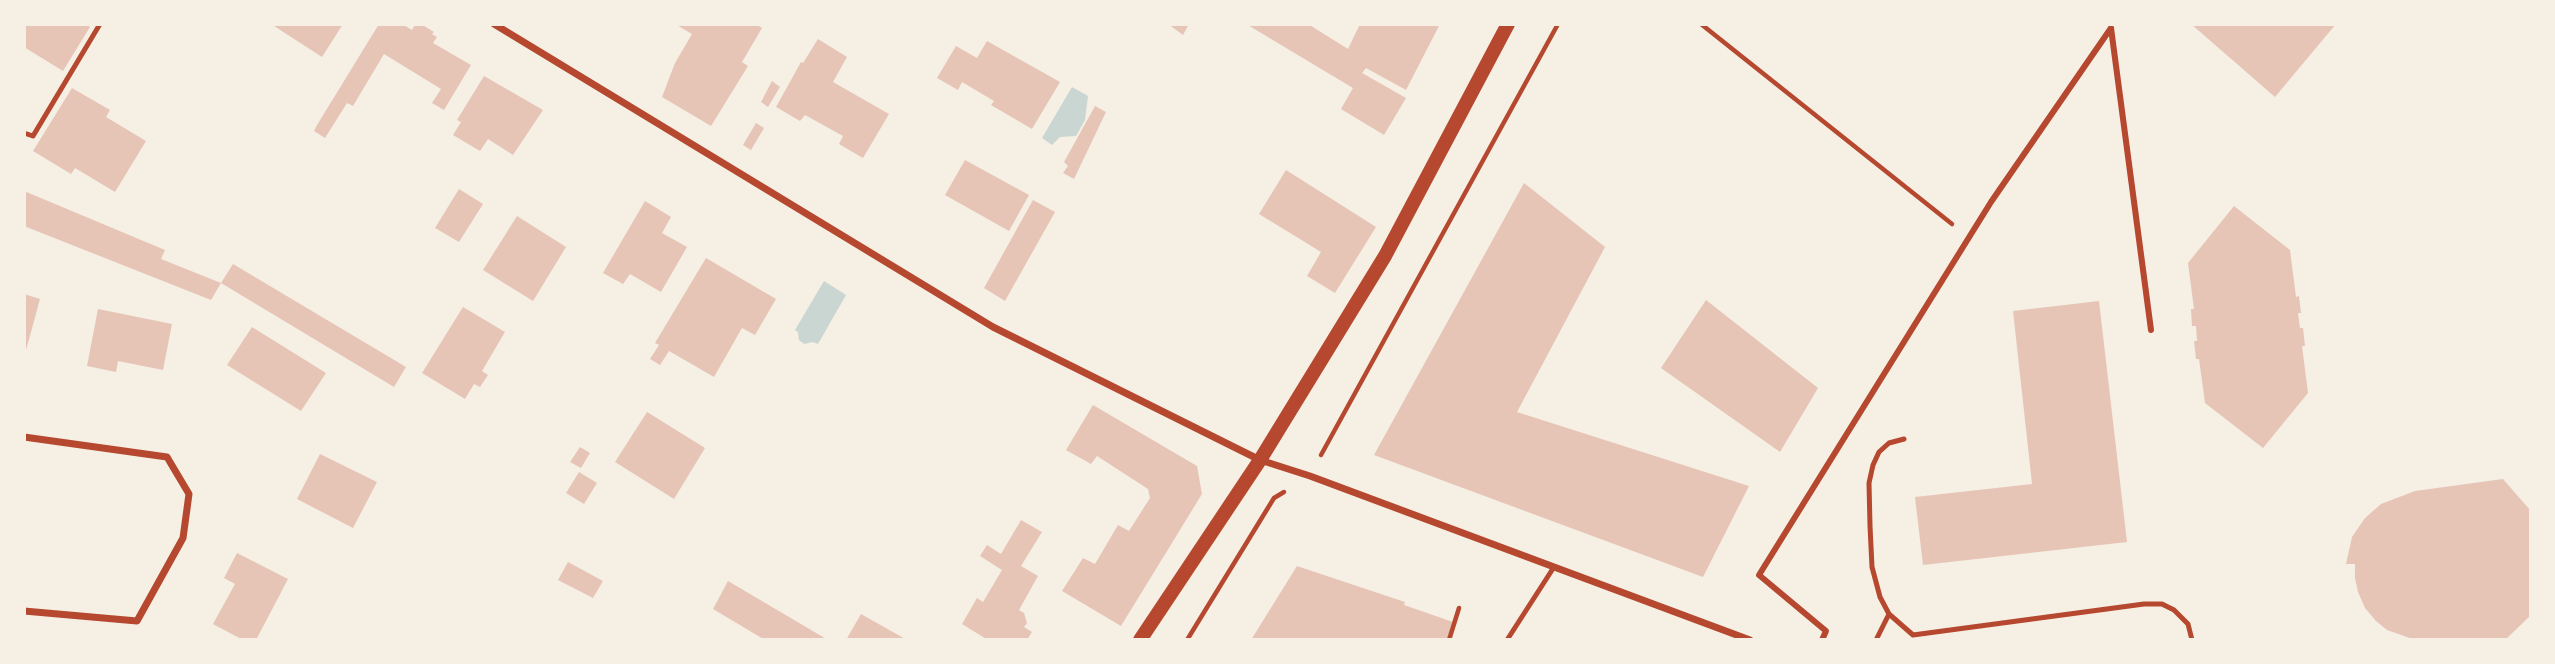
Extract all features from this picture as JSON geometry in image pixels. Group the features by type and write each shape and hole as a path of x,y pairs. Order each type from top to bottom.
{"main road":[{"path":"1140,639 1260,460 1385,256 1508,24"}],"street":[{"path":"495,24 993,327 1260,460 1310,476 1750,639"},
{"path":"1822,639 1826,631 1759,575 1991,202 2111,28 2151,330"},
{"path":"24,437 167,457 189,494 183,538 137,621 24,611"}],"lane":[{"path":"24,133 33,136 100,24"},
{"path":"1904,439 1889,443 1879,452 1870,482 1872,568 1880,597 1889,614 1912,637 2162,604 2174,610 2188,624 2192,639"},
{"path":"1507,639 1554,567"},
{"path":"1877,639 1889,614"}],"path":[{"path":"1187,639 1274,498 1310,476 1558,24"},
{"path":"1701,24 1969,237"},
{"path":"1449,639 1459,608"}],"shaded area":[{"path":"1072,87 1088,96 1085,120 1076,136 1060,137 1052,145 1042,138"},
{"path":"824,281 846,295 818,344 804,344 795,330"}],"building":[{"path":"24,24 87,24 90,27 63,71 24,47"},
{"path":"271,24 343,24 322,57"},
{"path":"379,24 402,24 412,30 415,24 421,24 434,32 432,34 437,37 433,43 471,65 444,110 432,103 441,89 384,54 353,106 347,103 325,138 314,131"},
{"path":"675,24 756,24 762,28 742,62 748,66 711,126 662,97 675,63 692,34"},
{"path":"1168,24 1189,24 1183,35"},
{"path":"1246,24 1308,24 1348,49 1360,24 1440,24 1406,90 1366,68 1362,73 1406,98 1384,135 1341,109 1353,88"},
{"path":"2191,24 2336,24 2275,97"},
{"path":"818,39 847,57 833,82 889,114 863,158 839,144 843,136 805,115 800,121 776,107 801,62 803,63"},
{"path":"987,41 1060,82 1032,129 991,105 994,101 962,82 958,90 937,78 956,46 977,58"},
{"path":"484,76 543,110 513,155 488,139 480,151 453,135 461,122 457,120"},
{"path":"772,81 780,87 768,107 761,102"},
{"path":"72,88 110,110 106,117 146,141 115,192 75,168 71,174 33,151"},
{"path":"1095,106 1106,112 1074,179 1063,173 1068,166 1064,162"},
{"path":"756,123 764,128 751,150 743,145"},
{"path":"965,160 1029,195 1009,231 945,195"},
{"path":"1286,170 1376,227 1335,293 1307,276 1321,252 1259,214"},
{"path":"1524,183 1605,247 1517,412 1749,486 1703,577 1374,455"},
{"path":"459,189 483,204 459,242 435,228"},
{"path":"24,191 165,250 161,259 221,283 211,300 24,226"},
{"path":"1033,200 1055,212 1005,301 984,288"},
{"path":"645,201 671,217 662,233 687,247 661,292 630,274 623,284 603,273"},
{"path":"2234,206 2290,250 2296,297 2299,296 2300,328 2303,328 2305,346 2302,346 2308,393 2263,448 2205,403 2199,359 2196,359 2196,326 2192,326 2191,309 2194,309 2188,263"},
{"path":"517,216 566,247 533,301 483,270"},
{"path":"706,258 776,299 755,335 742,328 714,377 669,351 660,365 650,359 659,345 655,343"},
{"path":"233,264 406,367 394,387 221,283"},
{"path":"24,294 40,299 25,354 24,354"},
{"path":"1706,300 1818,388 1780,452 1661,368"},
{"path":"2099,301 2127,542 1923,565 1915,497 2032,484 2013,311"},
{"path":"463,307 505,332 482,371 488,375 480,387 474,384 465,399 422,373"},
{"path":"98,309 172,324 163,370 118,361 116,372 87,366"},
{"path":"252,327 326,373 301,411 227,365"},
{"path":"1093,405 1197,466 1202,494 1121,626 1062,591 1083,558 1095,564 1118,525 1129,531 1150,498 1148,489 1097,456 1091,464 1066,450"},
{"path":"647,412 705,448 674,499 615,462"},
{"path":"580,447 590,453 581,468 570,462"},
{"path":"320,454 377,482 353,528 297,499"},
{"path":"579,472 597,483 584,504 566,493"},
{"path":"2503,479 2530,510 2530,616 2505,640 2410,638 2387,630 2376,621 2365,608 2358,592 2355,564 2346,564 2352,537 2365,518 2381,504 2415,491"},
{"path":"1021,520 1042,532 1021,566 1038,576 1019,610 1024,613 1027,623 1024,627 1032,632 1027,640 988,640 962,624 977,598 983,602 1002,570 980,556 987,545 1001,554"},
{"path":"237,553 288,579 256,640 243,640 213,624 235,584 224,578"},
{"path":"568,562 603,581 593,598 558,580"},
{"path":"1297,566 1405,602 1404,605 1453,622 1447,640 1251,640"},
{"path":"728,581 828,640 765,640 713,609"},
{"path":"861,614 907,640 846,640"}]}
